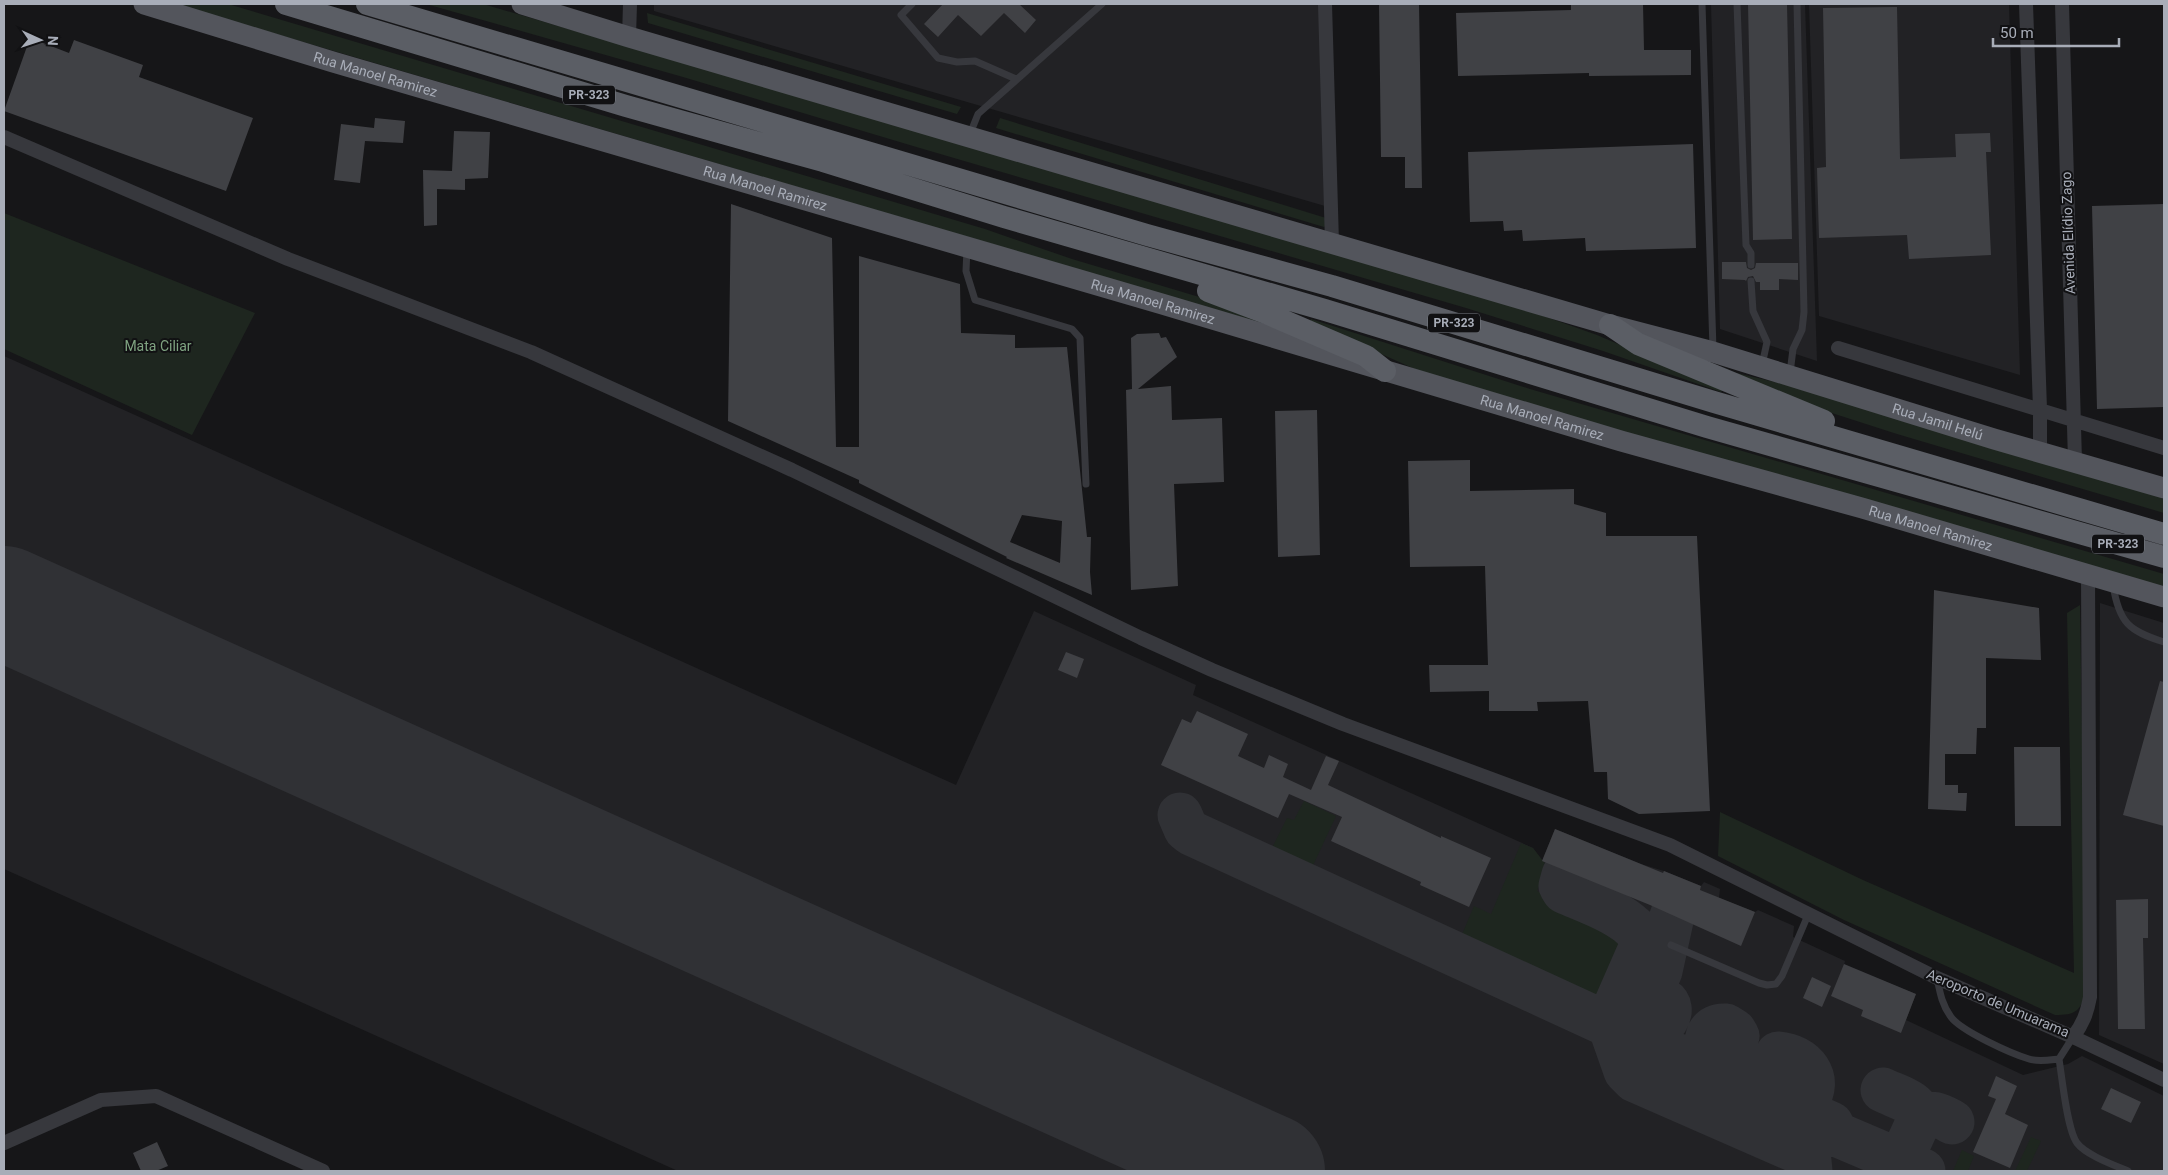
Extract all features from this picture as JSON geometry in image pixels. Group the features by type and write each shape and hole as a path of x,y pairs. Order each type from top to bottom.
{"highway":[{"name":"PR-323","path":"286,4 626,106 823,161 1004,217 1325,310 1707,427 2164,558"},
{"name":"PR-323","path":"366,4 1147,235 1332,286 1721,404 2164,534"},
{"path":"1004,217 1079,254 1224,296 1266,312 1366,356 1385,371"},
{"path":"1610,325 1638,344 1862,437 1874,448"}],"main road":[{"name":"Rua Manoel Ramirez","path":"144,4 1621,441 1862,508 2164,597"},
{"name":"Rua Jamil Helú","path":"522,4 548,8 629,37 1610,325 1713,352 1994,439 2164,488"}],"street":[{"path":"629,37 630,4"},
{"path":"1325,4 1332,243"},
{"path":"2026,4 2040,451"},
{"name":"Avenida Elídio Zago","path":"2062,4 2075,461"},
{"name":"Aeroporto de Umuarama","path":"4,137 288,259 530,352 792,470 1141,638 1212,670 1343,724 1670,845 1937,978 2073,1037 2082,1026 2088,1012 2090,997 2088,574"},
{"path":"1838,348 2164,448"},
{"path":"2073,1037 2164,1080"},
{"path":"4,1143 101,1100 156,1096 322,1171"}],"lane":[{"path":"912,4 901,15 938,58 957,62 975,61 1016,79"},
{"path":"968,136 978,114 1102,4"},
{"path":"1702,4 1713,352"},
{"path":"1737,4 1746,245 1750,254 1751,265"},
{"path":"1790,376 1793,349 1802,330 1804,312 1797,4"},
{"path":"967,249 966,271 975,300 1072,329 1080,338 1086,484"},
{"path":"1751,282 1753,311 1766,342 1761,367"},
{"path":"2113,582 2119,612 2127,625 2139,634 2164,642"},
{"path":"1671,945 1759,983 1767,985 1776,984 1782,976 1808,915"},
{"path":"1937,978 1942,1002 1953,1019 1966,1031 2029,1059 2044,1061 2059,1059"},
{"path":"2073,1037 2059,1059 2068,1116 2077,1143 2095,1155 2128,1171"}],"shaded area":[{"path":"654,4 1319,4 1325,206 654,11"},
{"path":"1711,4 1805,4 1817,361 1720,329"},
{"path":"1809,4 2009,4 2020,375 1819,316"},
{"path":"4,356 956,785 1034,611 1196,685 1193,695 1533,848 1542,861 1555,829 1701,886 1704,882 1720,889 1719,898 1755,912 1758,910 1794,926 1793,937 1845,961 1844,965 1916,994 1906,1020 2023,1075 2068,1064 2082,1056 2164,1096 2164,1171 678,1171 4,869"},
{"path":"2100,603 2164,623 2164,1064 2099,1035"}],"green space":[{"path":"174,4 228,4 985,229 1072,259 1206,299 1274,327"},
{"path":"426,4 483,4 1535,313 1597,335 1723,389 1721,392 1603,351 1466,308 683,77"},
{"path":"647,13 961,107 957,114 648,23"},
{"path":"1000,118 1326,218 1326,225 1324,227 996,128"},
{"name":"Mata Ciliar","path":"4,213 255,313 192,435 4,349"},
{"path":"1311,319 1530,389 2164,574 2164,589 1561,414 1417,370 1310,322"},
{"path":"1720,369 1812,391 2164,497 2164,513 1897,434 1810,406"},
{"path":"2080,605 2086,992 2076,1011 2055,1015 1844,920 1718,856 1720,812 1863,880 2074,973 2067,613"},
{"path":"1304,801 1336,816 1310,872 1270,852 1287,818 1294,820"},
{"path":"1521,843 1533,848 1547,866 1537,891 1603,919 1629,935 1628,952 1605,1004 1460,939 1474,906 1491,914"},
{"path":"2031,1137 2041,1141 2027,1171 2015,1171"},
{"path":"1962,1150 1974,1156 1968,1171 1953,1171"}],"building":[{"path":"943,4 1019,4 1036,20 1025,33 1004,13 981,36 958,15 938,37 924,24"},
{"path":"1379,4 1419,4 1422,188 1405,188 1405,157 1381,157"},
{"path":"1571,4 1643,4 1644,50 1691,50 1691,75 1589,76 1589,73 1458,76 1456,13 1571,10"},
{"path":"1748,4 1787,4 1792,239 1753,240"},
{"path":"1897,7 1900,159 1956,157 1955,134 1990,133 1991,152 1986,152 1991,255 1909,259 1907,235 1819,238 1817,168 1826,167 1823,8"},
{"path":"30,38 69,53 74,40 143,65 139,77 253,118 226,191 4,111"},
{"path":"375,118 405,121 403,143 365,141 360,183 334,180 341,124 374,128"},
{"path":"454,131 490,132 488,178 465,179 465,190 437,189 437,225 424,226 423,170 452,171"},
{"path":"1693,144 1696,248 1586,251 1585,238 1523,241 1522,230 1504,231 1503,221 1470,222 1468,152"},
{"path":"731,204 832,238 836,447 859,447 859,256 960,284 961,333 1015,335 1015,348 1067,347 1087,537 1091,537 1090,572 1092,595 1006,558 859,483 859,480 728,421","holes":["1022,515 1062,521 1060,563 1010,542"]},
{"path":"2164,204 2164,407 2097,409 2092,206"},
{"path":"1722,262 1746,262 1747,268 1751,270 1755,268 1756,263 1798,263 1798,280 1779,279 1779,290 1760,290 1760,282 1756,282 1753,276 1748,277 1746,281 1722,279"},
{"path":"1159,333 1161,338 1166,337 1177,357 1138,389 1171,386 1172,420 1222,418 1224,482 1174,484 1178,586 1131,590 1126,390 1132,389 1131,338 1137,334"},
{"path":"1317,410 1320,555 1278,557 1275,411"},
{"path":"1470,460 1470,491 1574,489 1574,504 1606,513 1606,536 1697,536 1710,811 1639,814 1608,799 1607,772 1594,772 1588,701 1537,702 1538,711 1489,711 1489,691 1430,692 1429,665 1488,665 1485,566 1410,567 1408,461"},
{"path":"1934,590 2039,608 2041,660 1986,658 1986,728 1977,728 1976,754 1945,754 1945,785 1958,785 1958,793 1967,793 1966,811 1928,809"},
{"path":"1066,652 1084,659 1077,678 1058,670"},
{"path":"2160,681 2164,682 2164,826 2123,815"},
{"path":"1197,711 1248,734 1238,756 1264,768 1269,755 1288,764 1283,777 1311,790 1326,756 1339,761 1328,785 1441,838 1441,836 1491,858 1469,907 1420,885 1421,882 1331,841 1342,817 1289,794 1278,818 1161,765 1182,719 1191,723"},
{"path":"2014,747 2060,747 2061,826 2015,826"},
{"path":"1555,829 1663,873 1664,871 1701,886 1700,890 1755,912 1741,946 1650,905 1542,861"},
{"path":"2148,899 2148,938 2143,938 2145,1029 2118,1029 2116,900"},
{"path":"1844,964 1916,994 1901,1033 1861,1016 1863,1010 1831,996"},
{"path":"1812,977 1831,986 1822,1007 1803,998"},
{"path":"1996,1076 2017,1086 2005,1114 2028,1125 2010,1168 1973,1152 1996,1099 1988,1096"},
{"path":"2111,1088 2141,1102 2131,1123 2101,1109"},
{"path":"157,1142 168,1166 156,1171 141,1171 133,1153"}],"taxiway":[{"path":"1180,815 1186,829 1191,833 1655,1046 1831,1124 1836,1134 1923,1171"},
{"path":"1564,875 1561,886 1564,891 1610,911 1635,928 1645,940 1660,971"},
{"path":"1655,982 1660,971 1672,916"},
{"path":"1640,950 1612,1014 1612,1031 1626,1071 1635,1080 1802,1153 1809,1161 1810,1171"},
{"path":"1649,996 1664,1000 1669,1008 1667,1019 1657,1030"},
{"path":"1703,1099 1716,1084 1722,1072 1737,1036 1734,1031 1726,1026 1720,1026 1712,1030 1709,1034 1706,1053"},
{"path":"1739,1110 1747,1097 1760,1092 1778,1054 1796,1059 1808,1070 1812,1085 1811,1093 1806,1102 1808,1107"},
{"path":"1883,1090 1900,1097 1915,1107 1920,1118"},
{"path":"1896,1171 1920,1118 1932,1114 1952,1122"}],"runway":[{"path":"4,603 1268,1171"}]}
